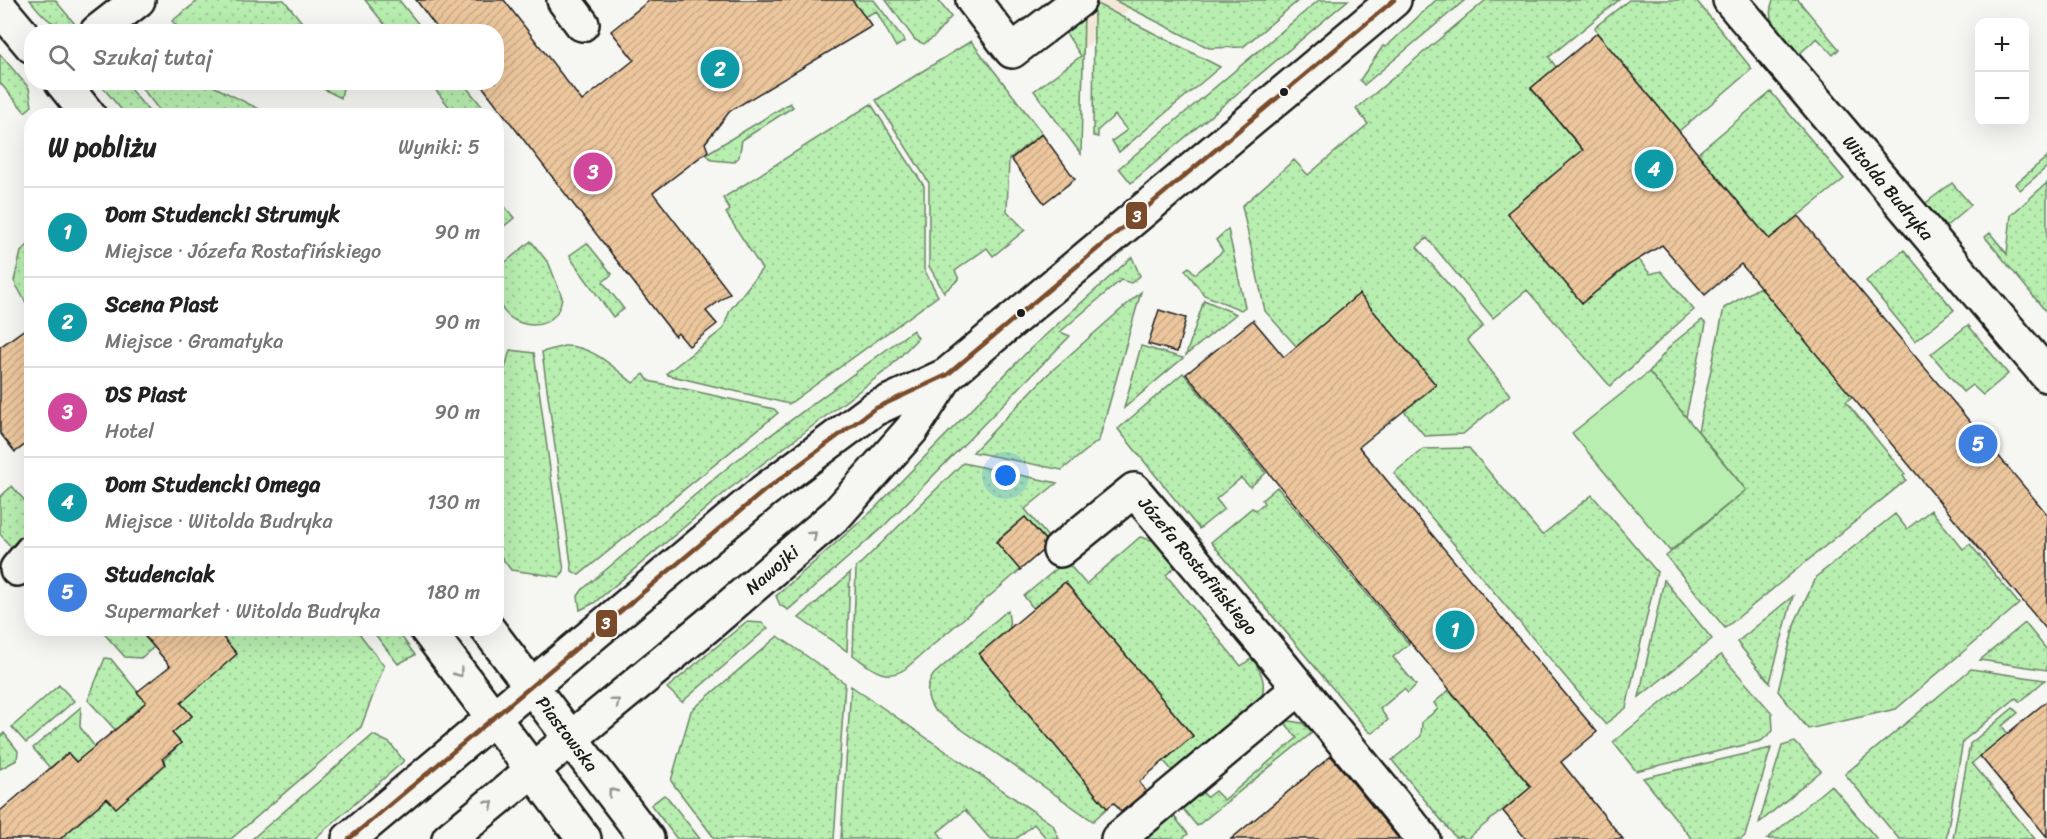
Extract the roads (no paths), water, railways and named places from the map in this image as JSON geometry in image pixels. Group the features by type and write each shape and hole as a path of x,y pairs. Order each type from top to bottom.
{"street":[{"path":"107,24 138,0"},
{"path":"973,0 1012,51 1079,0"},
{"name":"Nawojki","path":"349,839 793,469 874,409 947,375 1394,0"},
{"name":"Witolda Budryka","path":"1730,0 2047,375"},
{"path":"0,8 24,36"},
{"path":"68,90 83,108"},
{"name":"Nawojki","path":"449,839 837,514 912,429 947,375"},
{"name":"Józefa Rostafińskiego","path":"1060,550 1134,490 1423,839"},
{"path":"432,636 584,839"},
{"name":"Piastowska","path":"493,636 647,839"},
{"path":"1118,839 1298,688"}],"place":[{"name":"Scena Piast","path":"720,69"},
{"name":"Dom Studencki Omega","path":"1654,169"},
{"name":"DS Piast","path":"593,172"},
{"name":"Studenciak","path":"1978,444"},
{"name":"Dom Studencki Strumyk","path":"1455,630"}]}
